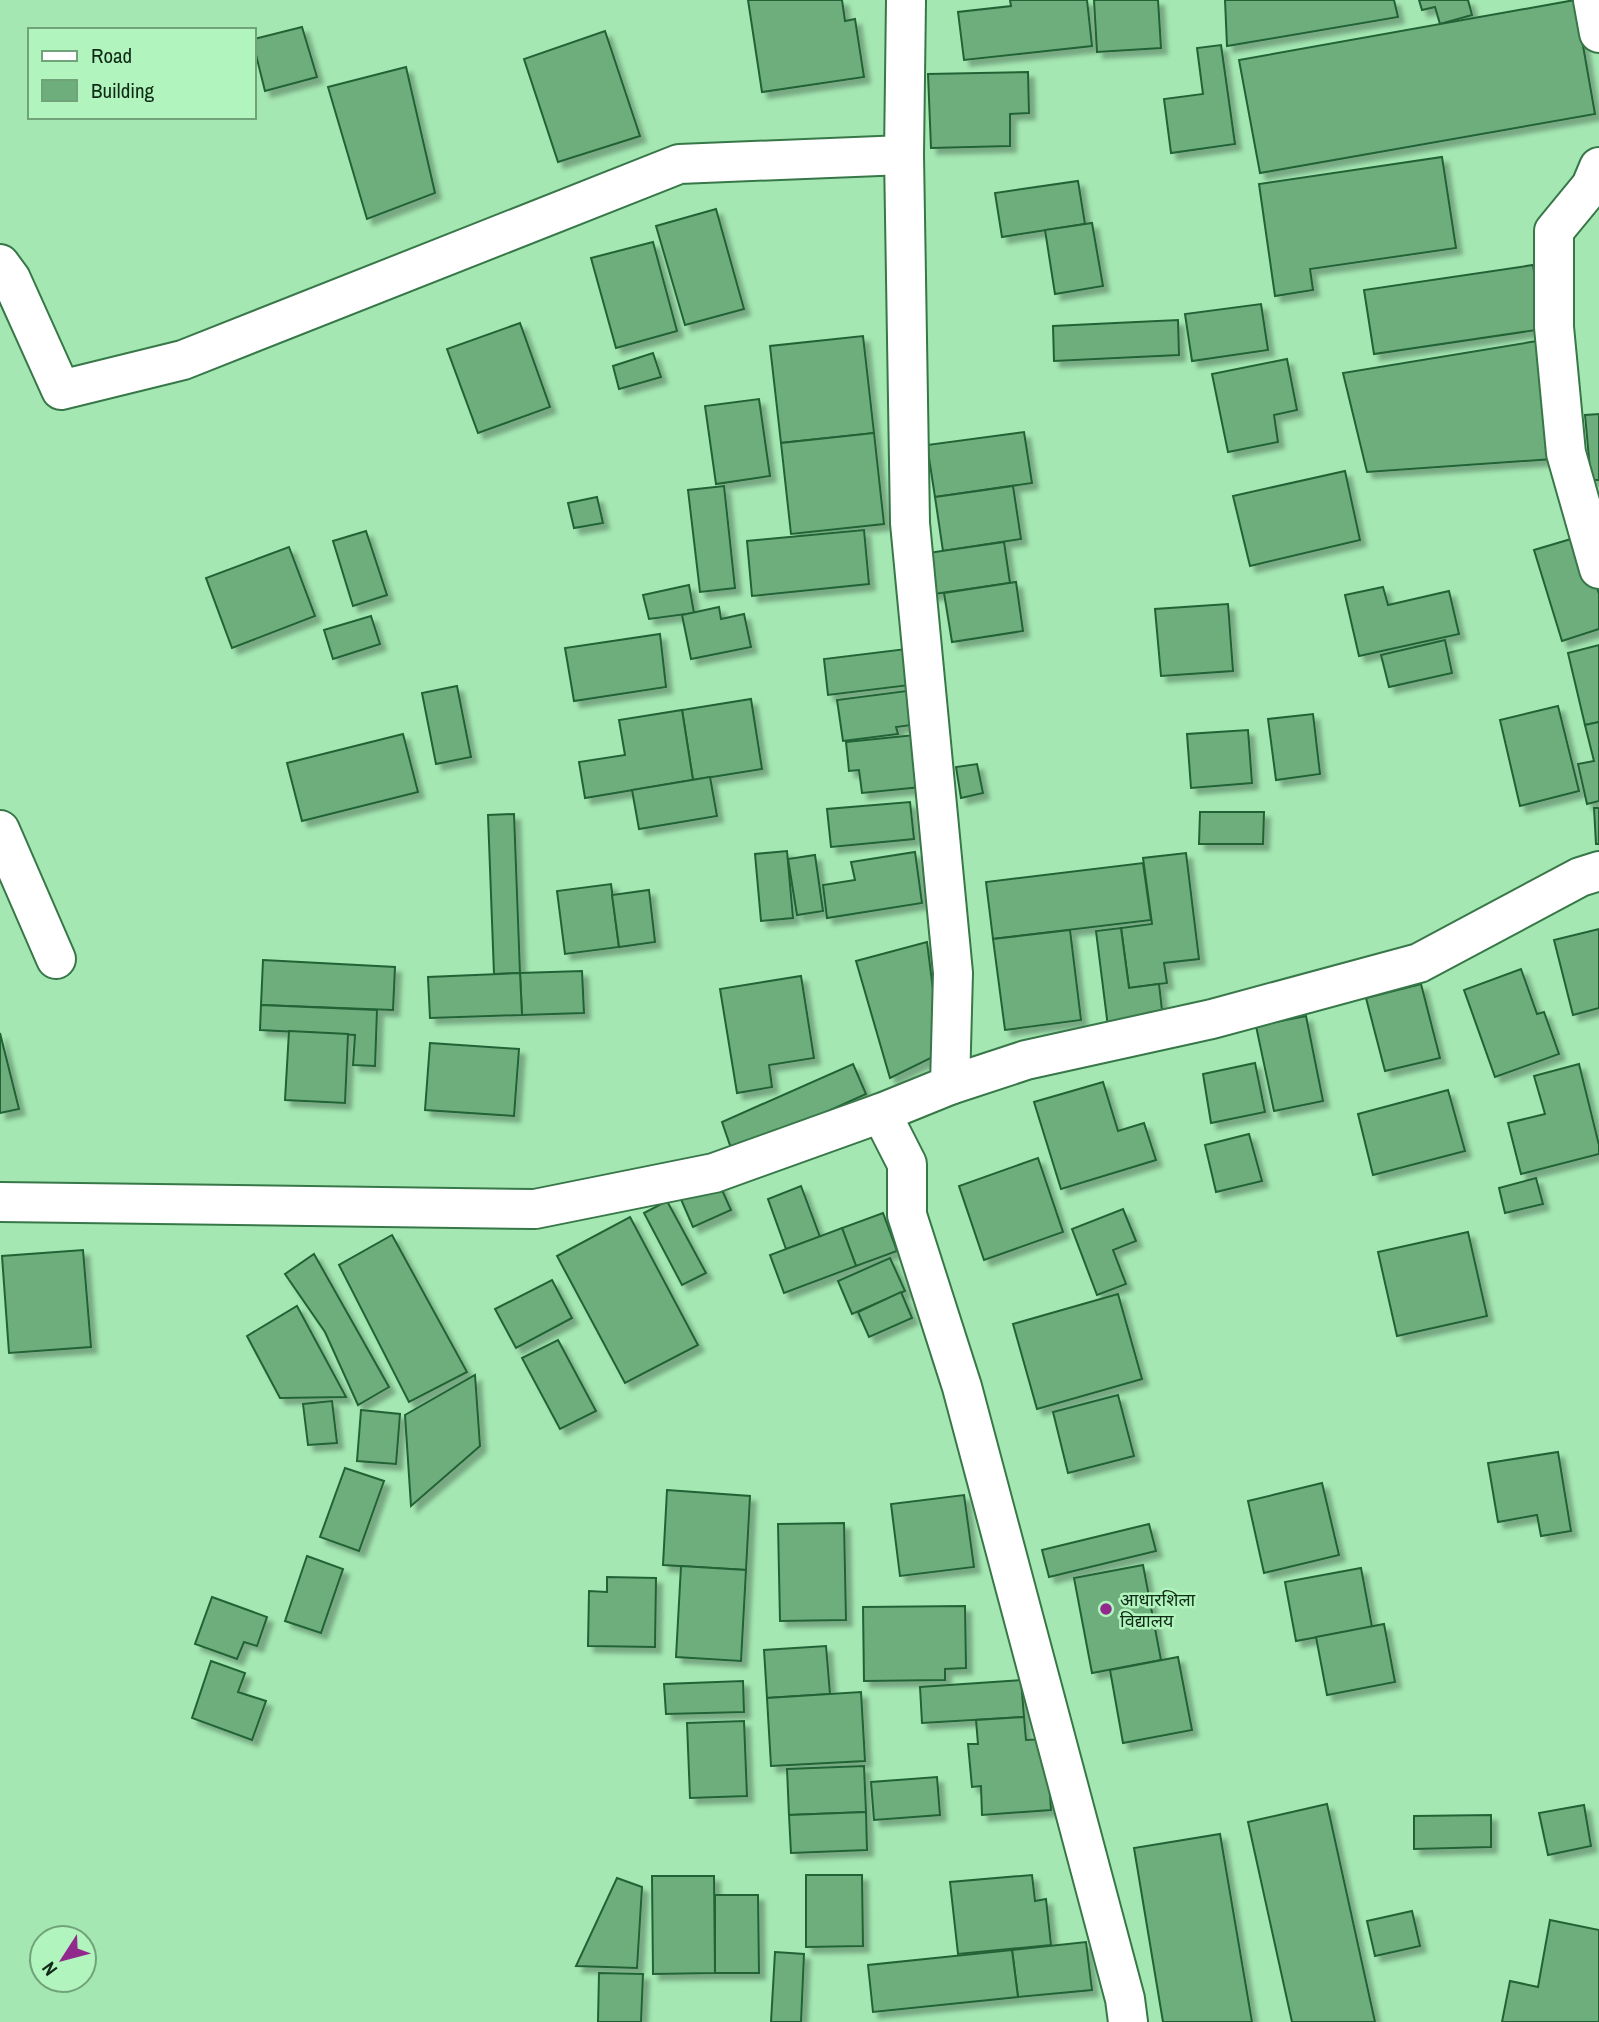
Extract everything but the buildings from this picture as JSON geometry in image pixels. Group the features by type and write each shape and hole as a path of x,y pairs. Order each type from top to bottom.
{"street":[{"path":"906,0 904,155 910,523 953,973 950,1085"},
{"path":"1593,0 1599,33"},
{"path":"0,264 11,279 61,390 183,360 680,164 904,155"},
{"path":"1599,167 1591,186 1554,231 1553,327 1566,453 1599,569"},
{"path":"0,830 56,959"},
{"path":"0,1202 535,1209 714,1173 881,1113 950,1085 1027,1060 1212,1019 1419,963 1580,877 1599,871"},
{"path":"881,1113 907,1164 907,1214 962,1387 1129,2022"}],"place":[{"name":"आधारशिला विद्यालय","path":"1106,1609"}]}
